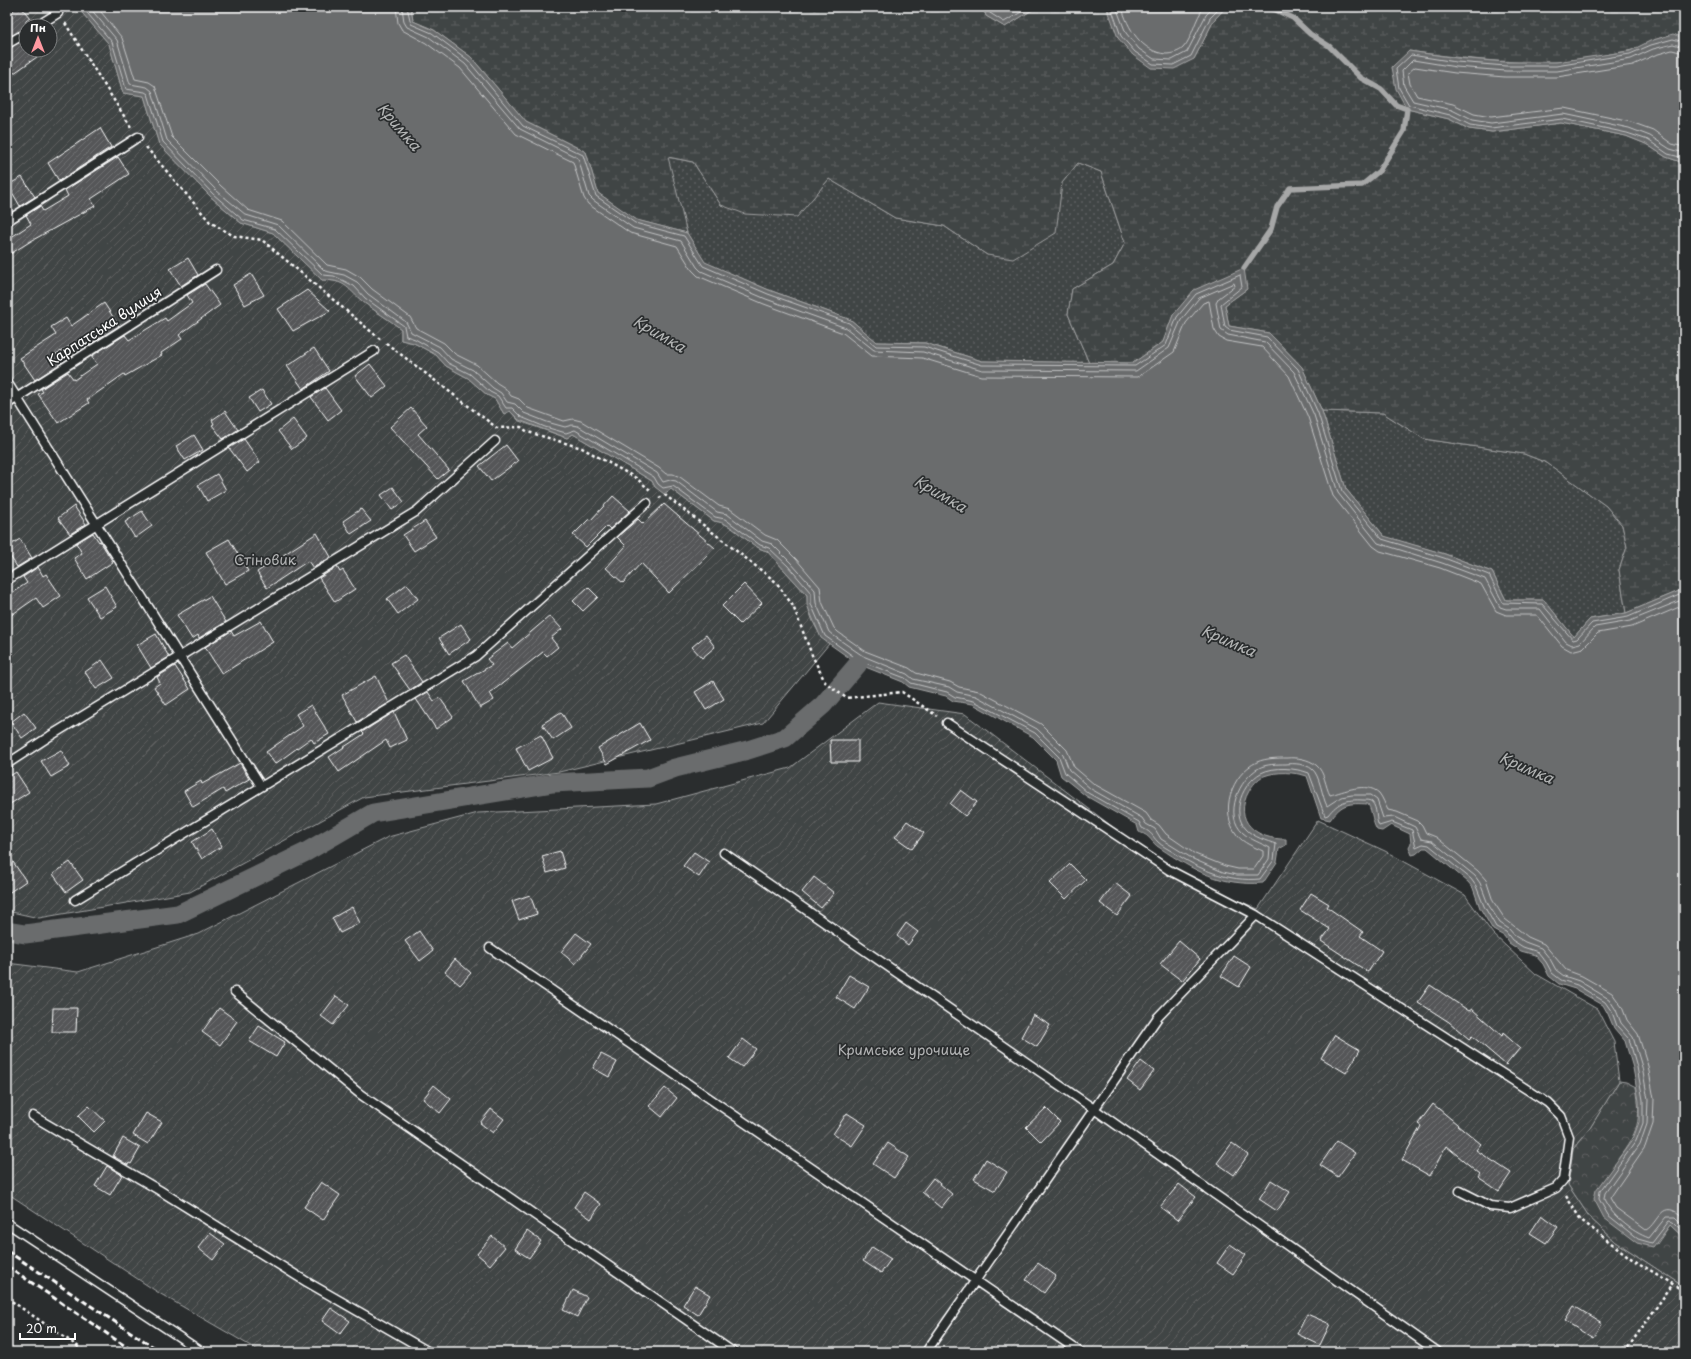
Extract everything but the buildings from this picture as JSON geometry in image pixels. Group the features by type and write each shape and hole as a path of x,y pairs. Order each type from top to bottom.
{"lane":[{"path":"50,18 58,13"},
{"path":"7,44 18,38"},
{"path":"7,221 138,137"},
{"name":"Карпатська вулиця","path":"7,404 216,270"},
{"path":"7,580 374,351"},
{"path":"7,382 181,656 261,786"},
{"path":"7,764 50,736 417,511 495,441"},
{"path":"75,900 476,656 647,503"},
{"path":"948,723 1169,870 1256,915 1548,1102 1560,1116 1569,1137 1563,1180 1556,1188 1510,1208 1490,1206 1460,1191"},
{"path":"724,852 1094,1109 1438,1352"},
{"path":"926,1352 1158,1017 1256,915"},
{"path":"490,948 1080,1352"},
{"path":"235,992 360,1094 733,1352"},
{"path":"33,1116 159,1190 307,1282 429,1352"},
{"path":"7,1223 202,1352"}],"path":[{"path":"58,13 138,137 210,222 234,236 262,240 386,344 497,428 521,427 528,432 582,448 636,478 660,498"},
{"path":"647,503 665,495 776,582 793,606 812,655 825,682 846,698 902,692 948,723"},
{"path":"1563,1180 1563,1191 1581,1220 1632,1259 1684,1291"},
{"path":"1619,1352 1621,1348 1627,1349 1672,1285"},
{"path":"7,1298 86,1352"}],"green space":[{"name":"Стіновик","path":"7,7 77,7 109,44 123,93 144,96 159,144 211,197 241,223 273,233 322,280 345,285 367,305 401,329 401,340 414,343 436,355 446,366 468,378 487,395 495,399 504,414 510,411 519,421 567,438 573,434 652,481 655,487 671,489 714,521 728,526 753,544 767,551 807,595 807,601 813,622 824,640 829,644 763,723 559,772 364,797 190,892 39,918 7,911"},
{"path":"411,7 584,7 592,11 594,7 983,7 986,16 1005,27 1037,7 1107,7 1109,17 1194,59 1214,20 1226,7 1684,7 1684,38 1668,36 1627,51 1582,59 1555,62 1518,62 1464,58 1409,51 1407,109 1449,119 1469,129 1492,132 1561,123 1626,136 1646,144 1666,157 1684,163 1684,589 1626,613 1619,570 1627,547 1622,525 1606,506 1547,463 1524,454 1424,439 1383,413 1322,411 1302,367 1269,333 1229,326 1225,305 1247,289 1173,315 1163,342 1133,363 1089,363 1068,314 1072,289 1113,265 1125,243 1101,172 1078,163 1062,183 1056,233 1013,259 987,255 944,226 895,218 829,179 797,217 745,214 721,205 693,162 668,157 687,233 636,220 598,193 586,152 526,122 471,57 434,30 413,21"},
{"path":"667,157 693,162 721,205 797,216 829,179 895,218 944,226 987,255 1055,233 1062,183 1078,163 1101,172 1125,243 1113,265 1072,289 1068,314 1089,363 982,361 925,343 877,342 851,320 769,290 704,262 687,233"},
{"path":"1322,411 1383,413 1424,439 1524,454 1547,463 1606,506 1622,525 1627,547 1619,570 1626,613 1590,619 1574,637 1544,600 1506,600 1492,572 1445,554 1385,537 1346,489"},
{"name":"Кримське урочище","path":"878,702 965,714 1169,870 1258,909 1318,820 1385,851 1465,895 1493,934 1536,974 1597,1009 1614,1042 1619,1081 1590,1128 1573,1149 1568,1185 1590,1218 1616,1242 1684,1287 1684,1352 261,1352 159,1293 7,1193 7,963 78,972 198,934 388,837 478,813 656,804 790,768"},
{"path":"1619,1081 1626,1082 1636,1087 1639,1109 1637,1126 1630,1141 1618,1159 1657,1244 1670,1225 1684,1238 1684,1287 1616,1242 1590,1218 1568,1185 1573,1149 1590,1128"}],"water":[{"name":"Кримка","path":"77,7 411,7 413,21 434,30 471,57 526,122 586,152 598,193 637,220 687,233 705,262 769,290 851,320 877,342 925,343 982,361 1133,363 1163,342 1173,315 1194,290 1244,268 1247,289 1225,305 1229,326 1269,333 1302,367 1322,411 1346,489 1384,536 1445,554 1492,572 1506,600 1544,600 1574,637 1590,619 1626,613 1684,589 1684,1238 1670,1225 1653,1247 1637,1243 1604,1218 1594,1199 1596,1190 1633,1139 1639,1122 1639,1101 1633,1068 1625,1041 1614,1028 1603,1005 1575,989 1559,984 1549,976 1543,964 1535,955 1521,951 1509,943 1504,936 1493,930 1480,908 1473,888 1468,882 1427,848 1423,848 1416,854 1412,855 1409,847 1411,843 1410,834 1391,825 1382,831 1377,830 1368,804 1346,805 1338,810 1330,820 1321,818 1307,776 1286,773 1269,774 1260,778 1250,789 1245,802 1244,811 1246,820 1250,827 1257,832 1266,836 1286,839 1286,845 1279,849 1277,862 1263,883 1234,882 1208,875 1172,856 1157,846 1149,837 1139,832 1137,825 1086,796 1061,776 1056,760 1033,737 973,704 953,701 946,696 909,687 903,682 858,664 821,638 807,605 807,595 767,551 753,544 728,526 714,521 671,489 664,494 655,487 652,481 573,434 567,438 519,420 510,411 504,414 495,399 487,395 468,378 446,366 436,355 414,343 401,340 401,329 367,305 345,285 336,281 322,280 273,233 241,223 211,197 159,144 144,96 123,93 109,44"},
{"path":"983,7 1037,7 1005,27 986,16"},
{"path":"1107,7 1226,7 1214,20 1194,59 1174,69 1151,68 1133,55 1118,38"},
{"path":"1673,34 1684,38 1684,163 1666,157 1646,144 1626,136 1561,123 1492,132 1469,129 1449,119 1407,109 1396,89 1392,67 1409,51 1457,58 1506,62 1556,62 1630,51 1650,41"}],"waterway":[{"path":"1244,268 1271,229 1277,207 1290,188 1362,185 1379,171 1404,131 1407,109 1396,105 1381,89 1361,78 1329,46 1310,34 1293,18 1274,9"},
{"path":"7,931 25,934 178,914 306,852 373,813 553,783 648,778 675,768 748,750 785,738 823,705 858,664"}],"railway":[{"path":"7,1251 161,1352"},
{"path":"7,1266 134,1352"}]}
